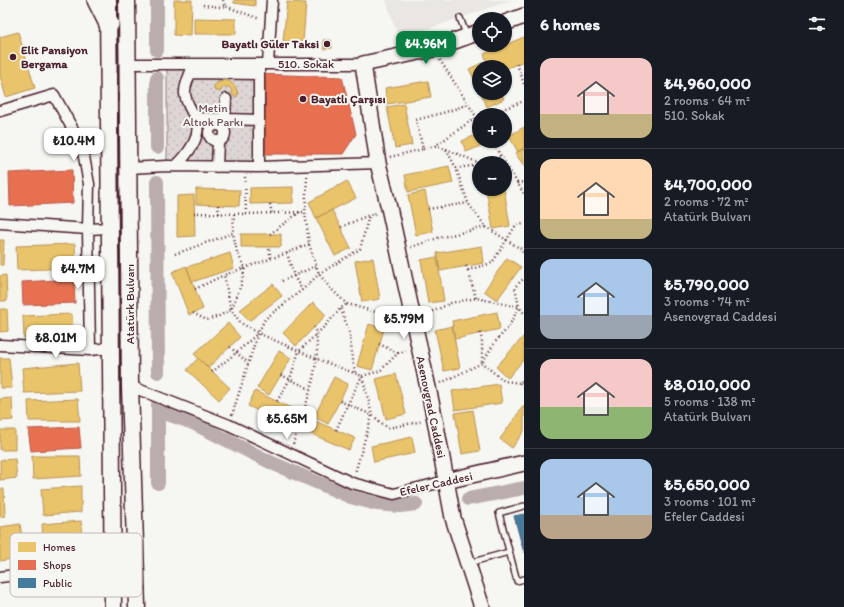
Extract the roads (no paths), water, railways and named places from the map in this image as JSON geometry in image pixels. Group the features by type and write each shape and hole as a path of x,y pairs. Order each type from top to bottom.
{"highway":[{"path":"97,0 108,24"}],"main road":[{"name":"Atatürk Bulvarı","path":"108,0 112,533"},
{"name":"Atatürk Bulvarı","path":"127,0 130,386 135,533"},
{"path":"512,20 524,16"},
{"name":"510. Sokak","path":"363,64 432,49 472,34"},
{"name":"Asenovgrad Caddesi","path":"363,64 378,163 435,420 453,518 482,607"},
{"name":"Efeler Caddesi","path":"446,481 524,463"},
{"name":"Atatürk Bulvarı","path":"113,597 113,607"},
{"name":"Atatürk Bulvarı","path":"137,597 137,607"}],"street":[{"path":"259,167 259,120 262,67 270,23 272,0"},
{"name":"510. Sokak","path":"128,64 192,69 363,64"},
{"path":"176,166 192,148 197,133 198,123 190,110 185,96 187,82 192,69"},
{"path":"0,111 54,96 82,146 89,184 88,229 90,350"},
{"path":"208,133 226,99"},
{"path":"195,118 259,120"},
{"path":"208,133 213,140 218,141 223,139 225,134 217,118"},
{"path":"197,133 208,133"},
{"path":"216,166 218,141"},
{"path":"128,168 176,166 259,167 378,163"},
{"path":"0,223 88,229 110,228"},
{"path":"0,345 90,350 111,348"},
{"name":"Efeler Caddesi","path":"130,386 228,425 352,483 394,494 446,481"},
{"path":"0,577 10,576"}],"lane":[{"path":"460,18 472,33"},
{"path":"524,506 499,513 517,581 524,579"},
{"path":"468,563 509,552"}],"waterway":[{"path":"157,0 157,50"},
{"path":"157,78 157,147"},
{"path":"157,182 158,372"},
{"path":"158,404 158,483"},
{"path":"158,411 193,423 272,463 351,497 377,504 400,506 416,504"},
{"path":"468,499 524,488"}],"place":[{"name":"Bayatlı Güler Taksi","path":"327,44"},
{"name":"Elit Pansiyon Bergama","path":"13,57"},
{"name":"Bayatlı Çarşısı","path":"303,99"}],"park label":[{"name":"Metin Altıok Parkı","path":"213,115"}]}
